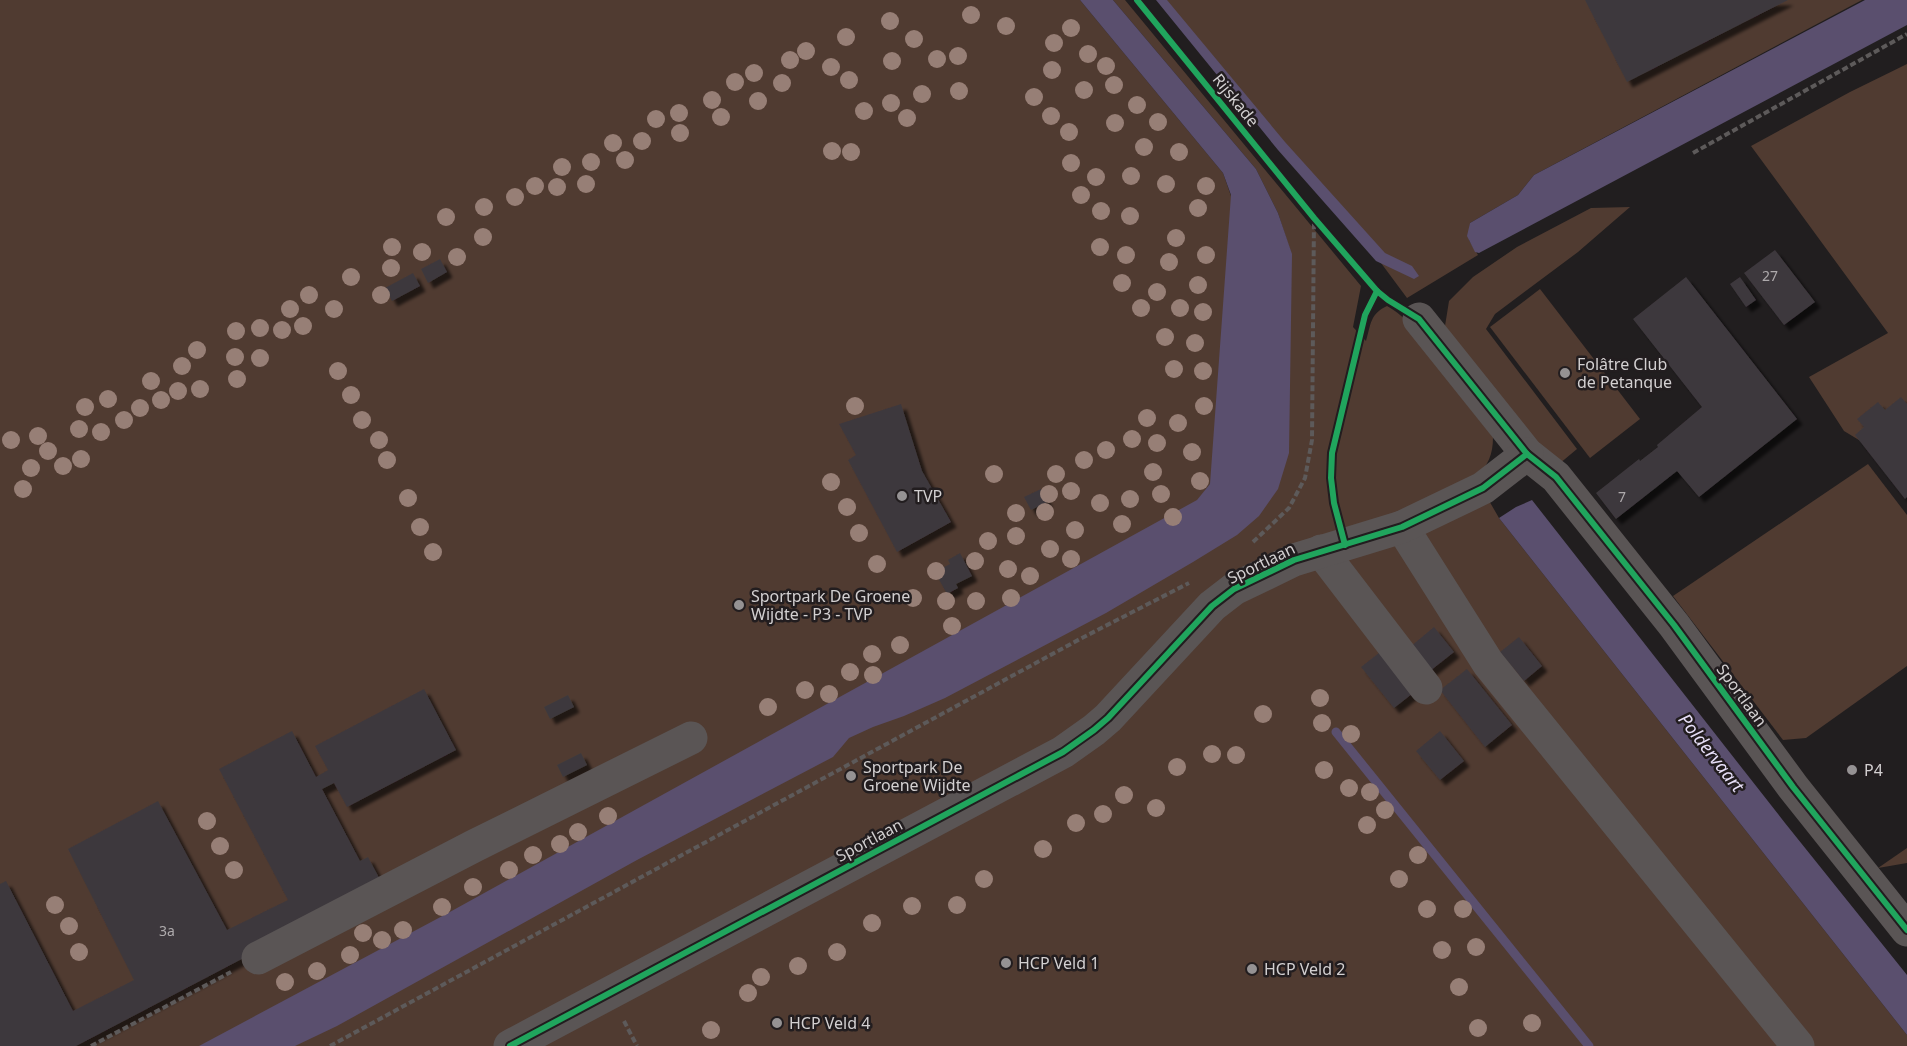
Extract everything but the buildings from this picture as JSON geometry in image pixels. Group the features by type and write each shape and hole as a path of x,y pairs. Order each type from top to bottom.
{"street":[{"path":"1419,319 1527,454"},
{"name":"Sportlaan","path":"510,1046 1063,752 1108,718 1212,606 1234,589 1294,560 1402,527 1483,488 1527,454 1556,477 1674,625 1793,787 1907,930"},
{"path":"1402,527 1488,663 1798,1046"},
{"path":"1321,551 1426,688"},
{"path":"258,958 474,846 691,738"}],"path":[{"path":"1693,153 1907,34"},
{"path":"1306,208 1321,226"},
{"path":"1246,547 1289,508 1305,478 1311,440 1314,218"},
{"path":"330,1046 1069,644 1194,580"},
{"path":"91,1046 258,958"},
{"path":"620,1013 638,1046"}],"shaded area":[{"name":"Sportpark De Groene Wijdte","path":"0,0 1080,0 1223,173 1231,196 1291,253 1278,213 1256,169 1113,0 1125,0 1361,286 1353,327 1366,341 1374,316 1387,306 1401,316 1430,347 1493,437 1489,459 1476,478 1499,518 1907,1035 1907,1046 0,1046"},
{"path":"1158,0 1862,0 1534,175 1518,195 1470,223 1469,240 1478,255 1407,298 1381,263"},
{"path":"1907,64 1907,469 1844,431 1809,377 1888,333 1751,146"},
{"path":"1630,207 1578,252 1495,314 1486,329 1577,449 1559,464 1503,405 1445,326 1449,301 1473,277 1517,247 1591,208"},
{"name":"Folâtre Club de Petanque","path":"1540,289 1640,419 1590,458 1490,327"},
{"path":"1868,464 1907,515 1907,666 1806,738 1783,740 1673,596"},
{"path":"1907,848 1907,863 1878,868"}],"water":[{"path":"1080,0 1113,0 1256,169 1278,213 1292,254 1289,453 1278,489 1259,516 1237,535 1106,613 945,698 849,738 833,757 637,860 337,1026 295,1046 199,1046 448,913 1197,500 1210,484 1231,195 1223,173"},
{"path":"1156,0 1167,0 1285,142 1385,253 1412,266 1419,276 1414,279 1376,261 1278,150"},
{"path":"1865,0 1907,0 1907,25 1479,253 1475,252 1467,236 1470,223 1518,195 1534,175"},
{"name":"Poldervaart","path":"1532,500 1907,975 1907,1035 1499,518"}],"waterway":[{"path":"1336,732 1589,1046"}],"cycle path":[{"name":"Rijskade","path":"1137,0 1314,218 1377,291 1419,319 1527,454 1556,477 1674,625 1793,787 1907,930"},
{"path":"1345,545 1334,503 1331,478 1332,453 1365,315 1377,291"},
{"path":"510,1046 1063,752 1108,718 1212,606 1234,589 1294,560 1402,527 1483,488 1527,454"}],"place":[{"name":"Folâtre Club de Petanque","path":"1565,373"},
{"name":"TVP","path":"902,496"},
{"name":"Sportpark De Groene Wijdte - P3 - TVP","path":"739,605"},
{"name":"P4","path":"1852,770"},
{"name":"Sportpark De Groene Wijdte","path":"851,776"},
{"name":"HCP Veld 1","path":"1006,963"},
{"name":"HCP Veld 2","path":"1252,969"},
{"name":"HCP Veld 4","path":"777,1023"}]}
